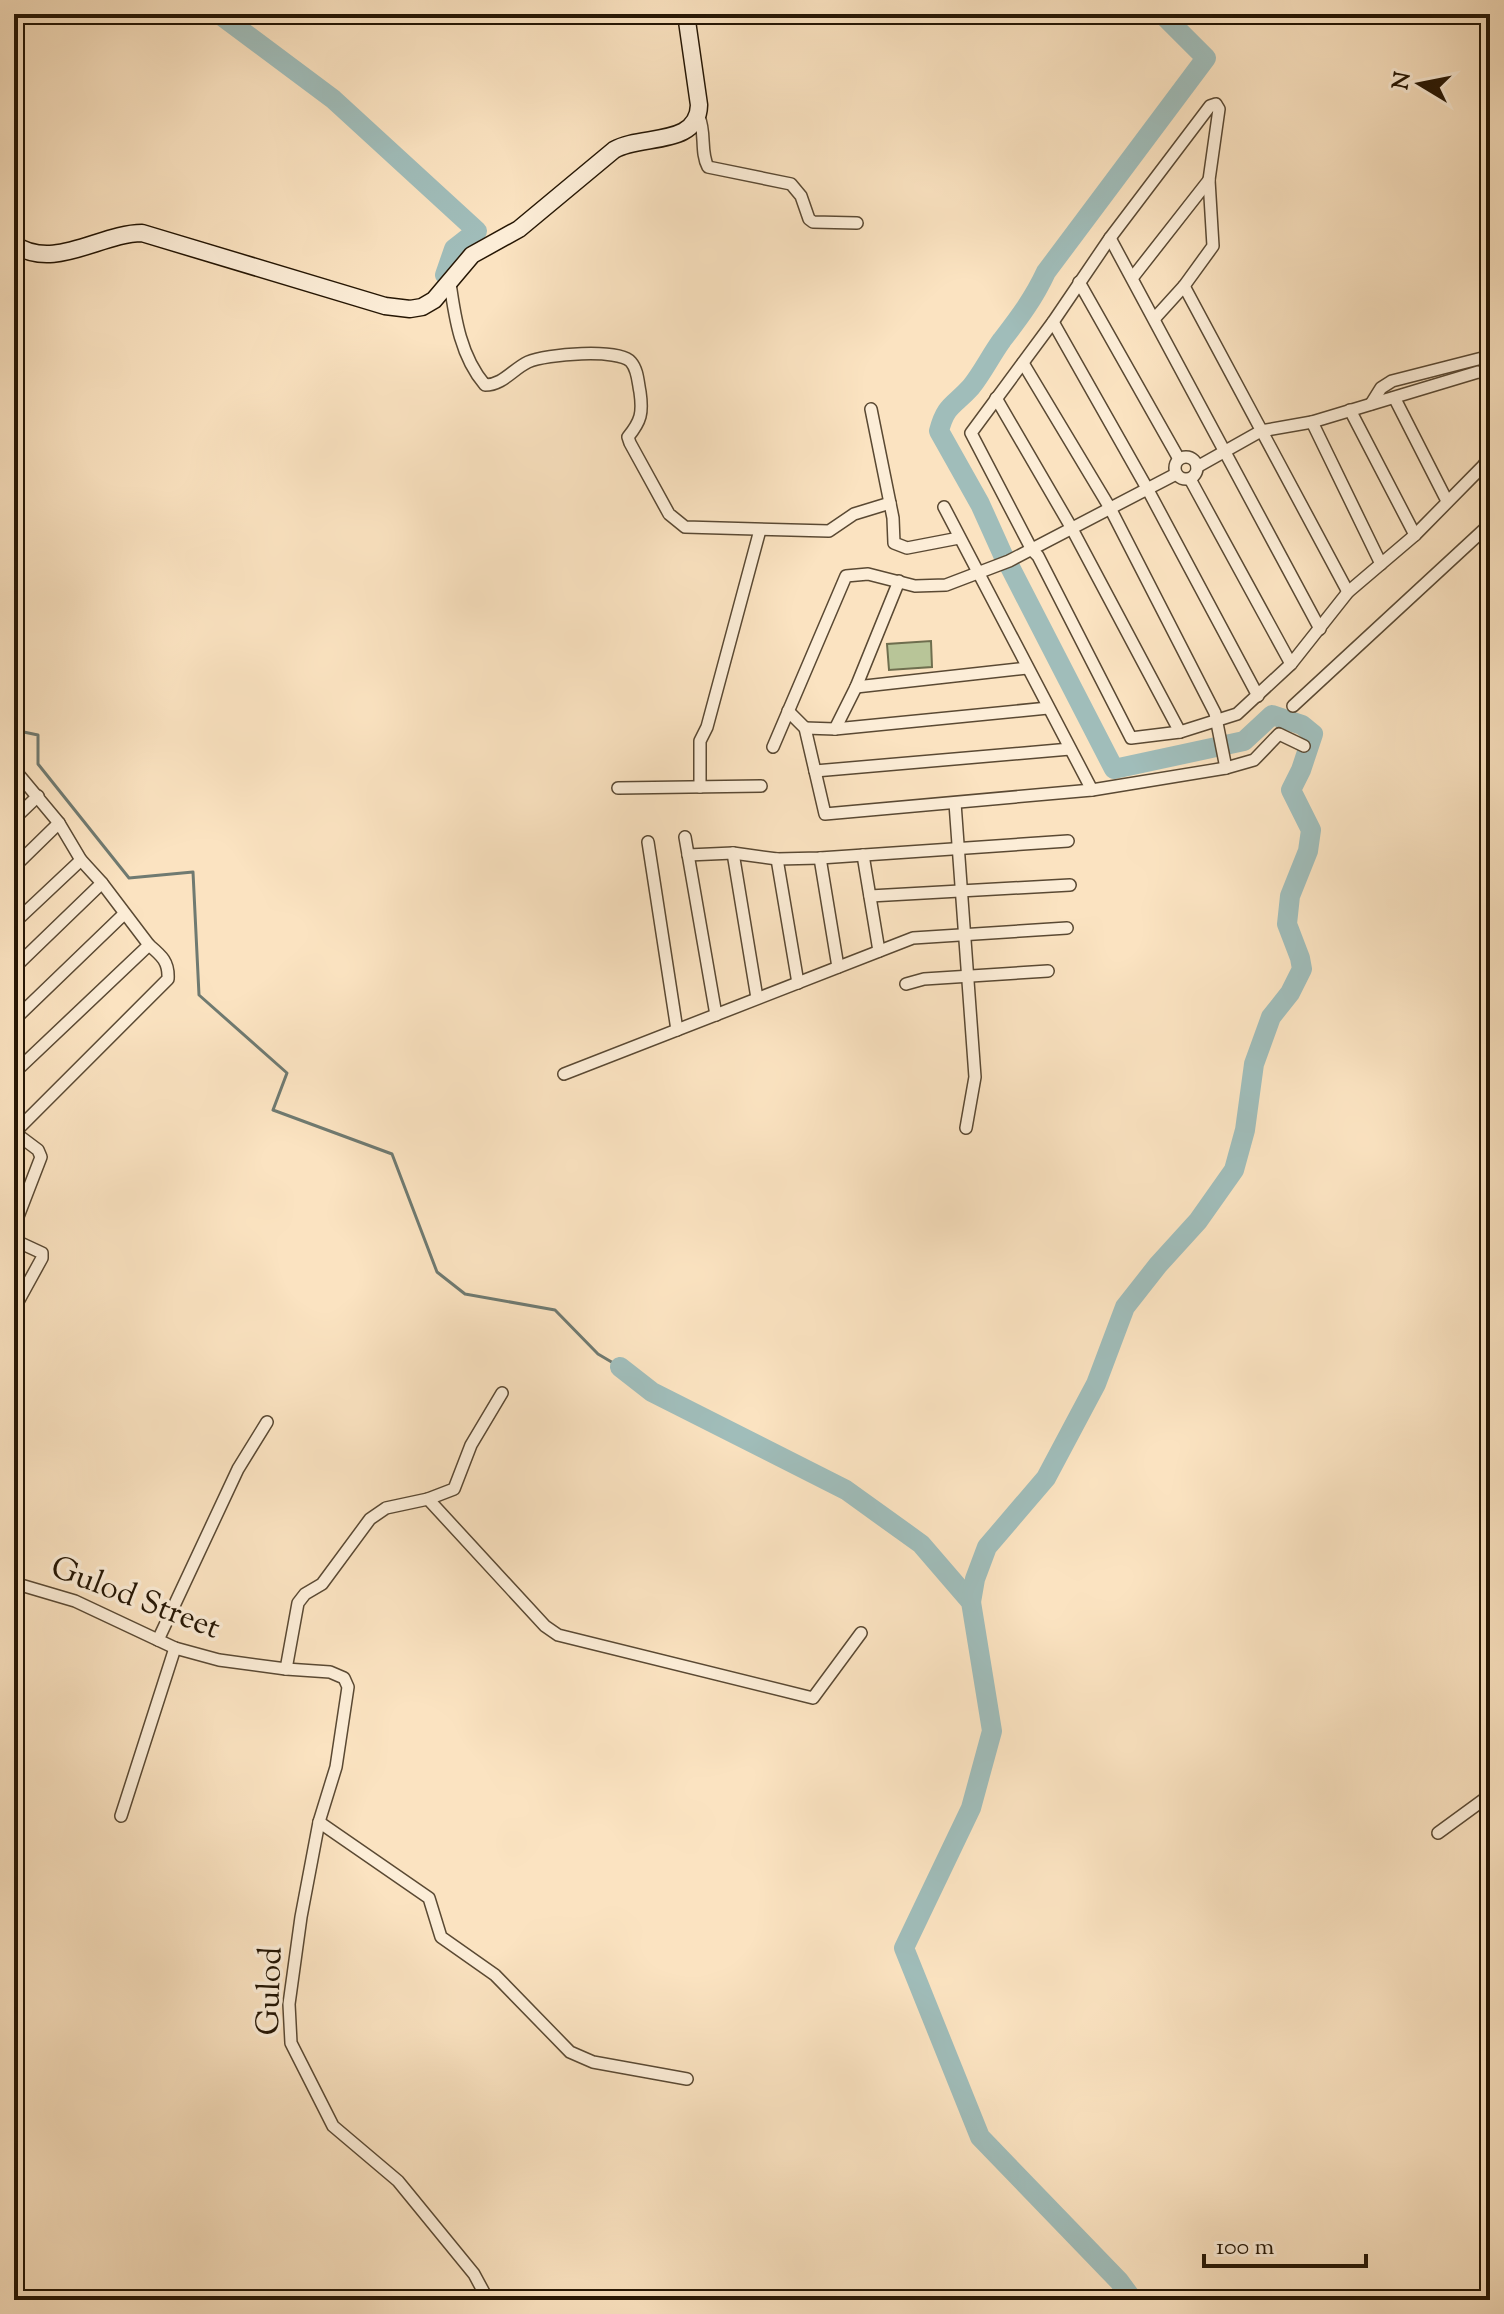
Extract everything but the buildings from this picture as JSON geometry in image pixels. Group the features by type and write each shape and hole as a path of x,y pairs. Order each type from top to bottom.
{"street":[{"path":"686,14 708,167 791,184 801,196 813,222 857,223"},
{"path":"1155,318 1184,286 1213,246 1209,180 1219,109 1216,104 1210,106 1110,238 971,433 1131,738 1180,732 1237,714 1291,664 1348,592 1415,535 1490,456"},
{"path":"14,244 52,255 127,233 142,233 398,309 422,307 434,300 472,255 519,229 614,150 624,144 682,133 691,128 699,117"},
{"path":"1133,277 1209,180"},
{"path":"1110,238 1320,629"},
{"path":"1079,282 1179,459"},
{"path":"450,283 456,321 466,354 485,385 503,381 524,365 547,356 617,354 630,360 636,371 643,411 641,421 628,437 669,514 685,527 829,531 854,514 890,503"},
{"path":"1184,286 1348,592"},
{"path":"1053,322 1148,490 1258,696"},
{"path":"1371,404 1381,388 1392,381 1490,356"},
{"path":"1023,363 1110,508 1215,713 1226,768"},
{"path":"1197,467 1261,431 1312,422 1478,372 1487,374 1490,390"},
{"path":"996,398 1071,527 1180,732"},
{"path":"1395,399 1447,501"},
{"path":"871,409 890,503 894,543 907,548 959,538"},
{"path":"1350,410 1415,535"},
{"path":"1312,422 1381,564"},
{"path":"1190,457 1197,467 1196,474 1190,479 1182,479 1176,474 1175,466 1179,459 1190,457"},
{"path":"773,747 846,576 868,574 915,586 946,585 1032,550 1176,474"},
{"path":"1190,479 1291,664"},
{"path":"944,507 1092,790"},
{"path":"1293,706 1490,524"},
{"path":"700,787 700,741 707,727 760,530"},
{"path":"835,729 856,687 899,581"},
{"path":"856,687 1027,668"},
{"path":"805,728 835,729 1048,708"},
{"path":"788,711 805,728 825,814 1092,790 1226,768 1254,760 1279,734 1304,746"},
{"path":"815,771 1070,749"},
{"path":"14,769 59,823 81,860 124,914 149,945 164,957 168,968 168,979 14,1133 38,1150 41,1157 14,1227"},
{"path":"618,788 761,786"},
{"path":"14,819 38,796"},
{"path":"955,803 975,1077 966,1128"},
{"path":"14,867 59,823"},
{"path":"685,837 716,1015"},
{"path":"688,855 733,853 777,859 820,858 1068,841"},
{"path":"648,842 677,1030"},
{"path":"733,853 757,998"},
{"path":"863,855 879,951"},
{"path":"820,858 838,967"},
{"path":"777,859 798,983"},
{"path":"14,923 81,860"},
{"path":"14,968 102,883"},
{"path":"870,896 1070,885"},
{"path":"14,1020 124,914"},
{"path":"564,1074 913,938 1067,928"},
{"path":"14,1073 149,945"},
{"path":"906,984 924,979 1048,971"},
{"path":"14,1240 42,1253 42,1258 14,1309"},
{"path":"286,1669 298,1603 305,1594 322,1584 370,1519 386,1508 428,1499 454,1489 471,1445 502,1393"},
{"path":"158,1640 238,1469 267,1422"},
{"path":"428,1499 545,1626 558,1635 813,1698 861,1633"},
{"name":"Gulod Street","path":"14,1583 75,1601 175,1648 219,1660 286,1669"},
{"path":"121,1816 175,1648"},
{"name":"Gulod","path":"286,1669 330,1672 344,1678 348,1687 336,1767 319,1822 301,1917 289,2004 291,2043 333,2126 408,2193 474,2274 488,2300"},
{"path":"1438,1833 1490,1795"},
{"path":"319,1822 429,1898 441,1937 495,1975 570,2052 593,2062 687,2079"}],"green space":[{"path":"931,641 932,667 889,670 887,644"}],"waterway":[{"path":"219,14 333,99 477,231 454,249 445,275"},
{"path":"1003,555 980,504 939,431 948,410 971,387 1046,272 1206,58 1162,14"},
{"path":"971,1602 975,1579 987,1547 1046,1478 1096,1384 1125,1307 1198,1221 1234,1170 1245,1130 1254,1064 1271,1017 1290,993 1302,969 1287,924 1290,896 1308,851 1311,830 1291,790 1313,734 1302,725 1272,715 1244,741 1114,769 1010,567"},
{"path":"14,730 38,735 38,764 129,878 193,872 199,995 287,1073 273,1110 392,1154 437,1272 465,1294 555,1310 598,1354 620,1367"},
{"path":"620,1367 652,1392 846,1490 921,1544 971,1602 992,1731 971,1808 904,1948 980,2137 1119,2281 1133,2300"}]}
